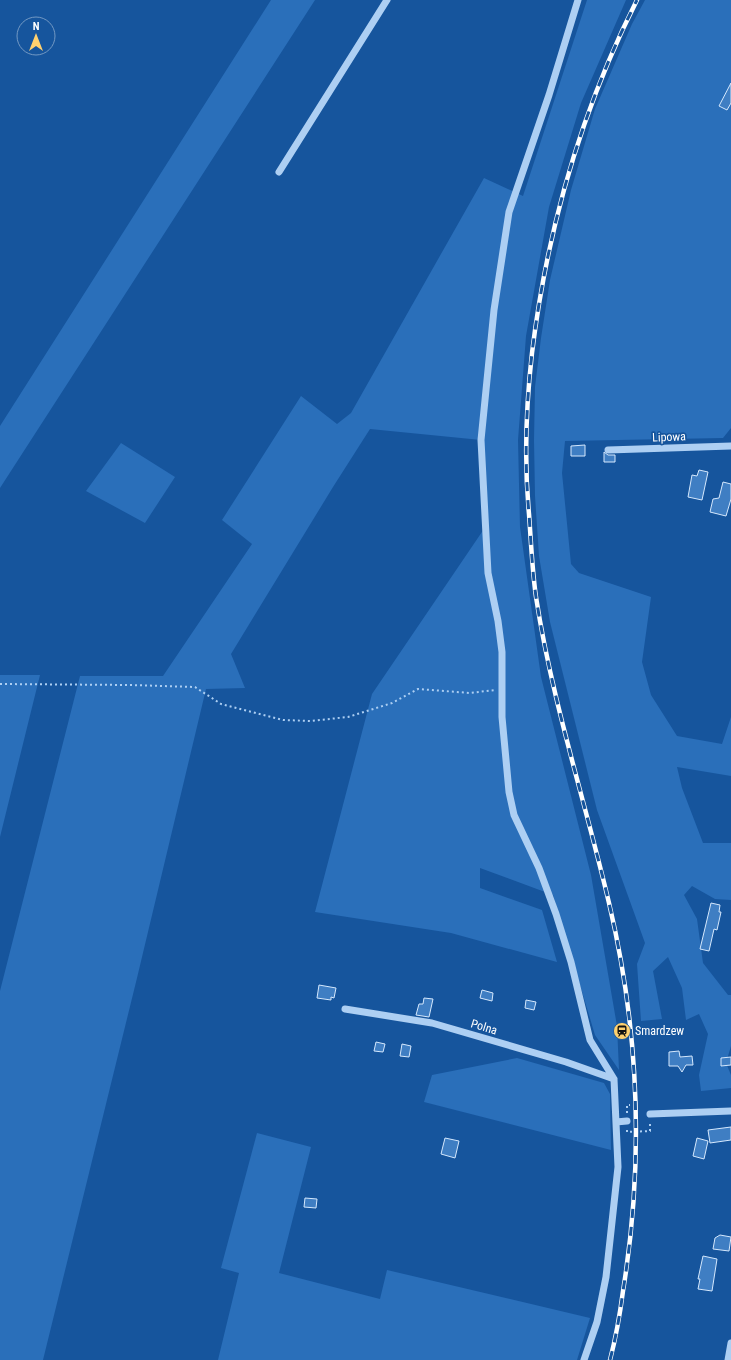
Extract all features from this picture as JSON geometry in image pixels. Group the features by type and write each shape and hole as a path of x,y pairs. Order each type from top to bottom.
{"street":[{"path":"279,172 386,0"},
{"path":"578,0 549,95 509,212 494,310 481,440 488,573 498,621 502,652 502,717 509,792 514,815 539,868 556,914 571,962 590,1040 614,1079 618,1167 606,1276 597,1322 584,1360"},
{"name":"Lipowa","path":"608,450 731,446"},
{"name":"Polna","path":"345,1009 432,1023 566,1062 614,1079"},
{"path":"650,1114 731,1111"},
{"path":"616,1122 627,1121"},
{"path":"728,1360 731,1343"}],"path":[{"path":"0,684 195,687 221,704 283,720 310,721 348,717 392,703 418,689 470,693 502,690"},
{"path":"630,1105 627,1105 627,1132 650,1131 650,1114"}],"shaded area":[{"path":"271,0 315,0 0,488 0,426"},
{"path":"587,0 626,0 581,103 549,207 526,336 518,440 520,527 541,677 591,875 617,1026 619,1070 595,1035 553,895 480,868 480,888 542,910 557,962 451,933 315,912 372,694 486,526 481,440 370,429 231,654 245,688 206,689 43,1360 0,1360 0,991 80,676 163,676 252,544 222,520 301,396 337,424 351,413 484,178 523,196"},
{"path":"645,0 731,0 731,428 723,438 565,441 562,473 571,564 579,573 651,597 642,662 651,695 677,736 722,744 731,717 731,776 677,767 682,788 703,843 731,843 731,900 715,899 692,886 684,895 697,919 703,963 728,995 731,995 731,1046 726,1063 731,1075 731,1088 701,1091 699,1075 708,1034 699,1014 686,1020 682,988 668,957 653,971 662,1019 641,1021 637,964 645,943 597,810 550,622 539,556 535,496 535,387 550,280 571,190 595,109 632,24"},
{"path":"121,443 175,477 145,523 86,491"},
{"path":"0,675 40,675 0,837"},
{"path":"517,1058 604,1083 610,1094 611,1150 424,1102 432,1075"},
{"path":"257,1133 311,1147 279,1273 380,1299 387,1270 590,1318 577,1360 218,1360 239,1273 221,1268"}],"building":[{"path":"731,83 731,103 727,110 719,106"},
{"path":"585,445 585,456 571,456 571,446"},
{"path":"604,452 608,455 615,455 615,462 604,462"},
{"path":"699,470 708,472 702,500 688,497 692,475 697,476"},
{"path":"723,482 731,484 731,499 726,516 710,512 713,499 719,498"},
{"path":"711,903 720,905 719,912 721,912 717,930 714,929 709,951 700,949"},
{"path":"319,985 336,988 334,998 331,997 331,1000 317,998"},
{"path":"482,990 493,993 492,1001 480,998"},
{"path":"424,998 433,999 429,1017 416,1015 419,1004 423,1004"},
{"path":"526,1000 536,1002 534,1010 525,1008"},
{"path":"376,1042 385,1044 383,1052 374,1051"},
{"path":"402,1044 411,1046 409,1057 400,1056"},
{"path":"679,1051 680,1057 692,1056 693,1065 686,1065 682,1072 678,1066 669,1066 669,1052"},
{"path":"731,1057 731,1065 721,1066 721,1058"},
{"path":"731,1127 731,1140 710,1143 708,1130"},
{"path":"445,1138 459,1141 455,1158 441,1154"},
{"path":"697,1138 708,1141 704,1159 693,1156"},
{"path":"305,1198 317,1199 316,1208 304,1207"},
{"path":"720,1235 731,1237 729,1251 713,1249 715,1238"},
{"path":"703,1256 717,1259 712,1291 698,1289 700,1279 698,1279"}],"railway":[{"path":"610,1360 622,1300 630,1242 634,1194 636,1145 632,1048 627,999 609,903 560,713 536,597 527,494 526,434 532,353 547,262 557,217 583,128 617,42 637,0"}],"place":[{"name":"Smardzew","path":"622,1031"}]}
